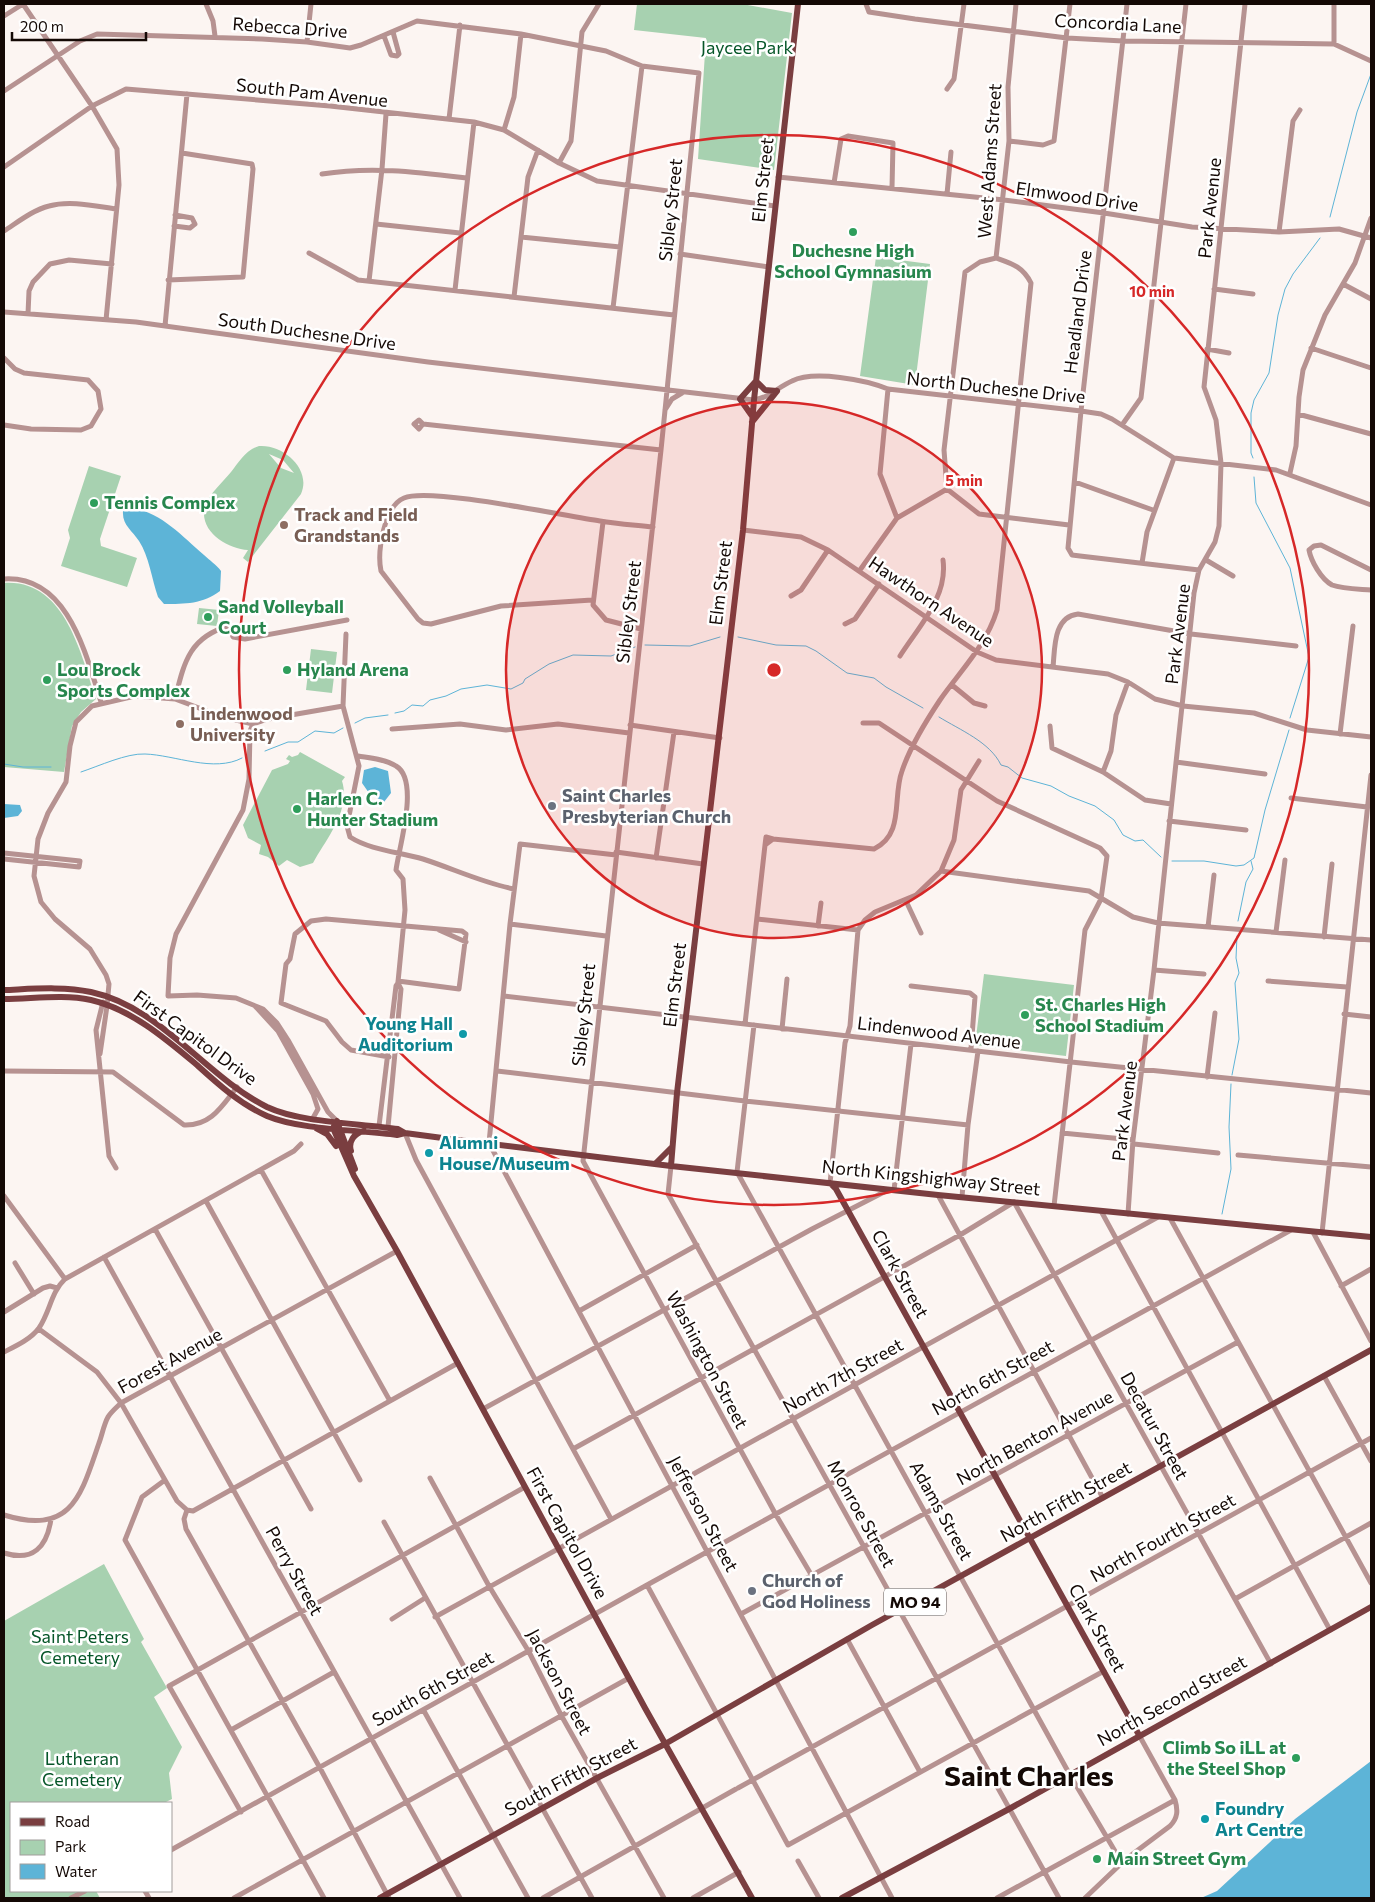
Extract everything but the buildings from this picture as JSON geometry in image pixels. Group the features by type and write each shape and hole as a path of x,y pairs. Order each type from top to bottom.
{"main road":[{"name":"Elm Street","path":"670,1166 703,864 720,738 743,530 752,419 798,4"},
{"path":"756,382 765,390 777,392 752,419 740,398 756,382"},
{"name":"First Capitol Drive","path":"4,990 70,990 91,992 137,1012 237,1087 278,1111 313,1118 388,1127 406,1133"},
{"name":"First Capitol Drive","path":"4,999 70,998 104,1005 135,1019 153,1031 244,1104 275,1120 337,1129"},
{"path":"337,1121 337,1129 398,1135 406,1133"},
{"path":"313,1126 332,1139 348,1170 356,1178"},
{"name":"First Capitol Drive","path":"337,1129 354,1167 356,1178"},
{"name":"First Capitol Drive","path":"337,1129 356,1178 665,1744 752,1898"},
{"path":"354,1167 349,1146 353,1137 365,1131"},
{"name":"North Kingshighway Street","path":"406,1133 670,1166 938,1195 1371,1237"},
{"path":"655,1164 666,1155 672,1146"},
{"name":"Clark Street","path":"830,1183 836,1189 1139,1735"},
{"name":"North Fifth Street","path":"775,1680 898,1610 962,1577 1371,1350"},
{"name":"North Second Street","path":"842,1898 1009,1809 1371,1607"},
{"name":"South Fifth Street","path":"380,1898 388,1896 441,1864 597,1778 665,1744 775,1680"}],"street":[{"path":"4,16 23,4 59,55 117,149 120,165 106,320"},
{"path":"206,4 213,20 215,36"},
{"path":"307,42 311,4"},
{"path":"559,163 571,140 582,32 598,4"},
{"name":"Concordia Lane","path":"866,4 869,12 1066,38 1123,41 1334,44 1371,61"},
{"path":"947,89 954,79 964,4"},
{"name":"West Adams Street","path":"745,1024 765,845 773,839 874,849 888,839 895,824 900,776 914,746 939,701 977,652 989,632 997,610 1031,284 1026,273 1018,266 996,258 1004,200 1009,141 1008,87 1016,4"},
{"path":"1009,141 1043,145 1054,141 1070,4"},
{"name":"Headland Drive","path":"1127,4 1081,410 1068,548 1072,555 1199,570"},
{"path":"1122,425 1141,398 1186,4"},
{"name":"Park Avenue","path":"1128,1214 1134,1142 1194,594 1199,570 1212,548 1219,526 1220,463 1216,420 1204,387 1245,4"},
{"path":"1334,4 1334,44"},
{"name":"Rebecca Drive","path":"4,91 80,41 108,32 307,42 350,48 384,36 416,21 521,34 606,51 642,66 699,73"},
{"path":"449,119 460,25"},
{"path":"384,36 391,55 397,56 399,54 393,32"},
{"path":"504,130 514,97 521,34"},
{"path":"613,308 642,66"},
{"name":"Sibley Street","path":"583,1155 653,527 699,73"},
{"name":"South Pam Avenue","path":"4,167 92,106 126,89 330,106 386,114 474,122 504,130 559,163 598,181 775,206"},
{"path":"164,326 182,153 186,94"},
{"path":"1279,232 1293,121 1300,110"},
{"path":"369,281 382,169 386,114"},
{"path":"455,290 466,178 474,122"},
{"path":"834,183 841,139 848,136 893,143 892,188"},
{"path":"514,297 528,177 538,150"},
{"path":"947,194 952,152"},
{"path":"168,280 243,276 252,164 182,153"},
{"path":"322,174 350,170 382,169 466,178"},
{"name":"Elmwood Drive","path":"778,177 1004,200 1104,213 1162,223 1279,232 1339,229 1368,237"},
{"path":"4,230 39,210 56,205 82,204 116,209"},
{"path":"174,226 190,228 195,224 192,218 175,215"},
{"path":"1290,473 1296,446 1301,381 1311,348 1326,315 1368,237 1371,218"},
{"path":"376,224 460,233"},
{"path":"520,237 620,247"},
{"path":"309,253 349,276 369,281 674,315"},
{"path":"680,254 769,267"},
{"path":"996,258 980,262 965,272 944,450 947,489 979,514 1007,519 1069,525"},
{"path":"28,314 29,291 33,282 50,264 69,260 112,264"},
{"path":"1343,284 1371,300"},
{"path":"1214,289 1253,294"},
{"name":"South Duchesne Drive","path":"4,312 164,326 420,361 606,383"},
{"path":"1311,348 1371,368"},
{"path":"1207,349 1229,353"},
{"path":"4,358 15,369 24,373 88,380 98,391 101,409 91,426 81,430 30,429 4,424"},
{"name":"North Duchesne Drive","path":"606,383 754,400 777,392 792,380 813,376 866,382 888,389 1081,410 1102,414 1174,458 1258,466 1290,473 1371,505"},
{"path":"888,389 880,474 897,518"},
{"path":"665,410 672,399 683,392"},
{"path":"1298,414 1371,434"},
{"path":"424,424 661,450"},
{"path":"1142,563 1153,510 1174,458"},
{"path":"1075,482 1153,510"},
{"path":"860,570 897,518 947,489"},
{"path":"592,600 508,605 431,624 423,623 381,571 387,516 403,498 421,495 603,522 653,527"},
{"path":"603,522 592,600 597,612 606,620 641,629"},
{"name":"Hawthorn Avenue","path":"743,530 801,536 860,570 977,652 996,660 1108,674 1128,682 1155,699 1183,706 1254,713 1307,730 1371,737"},
{"path":"1371,570 1321,545 1314,546 1309,550 1310,558 1321,574 1332,584 1371,590"},
{"path":"791,596 800,590 828,550"},
{"path":"900,656 939,598 945,574 943,560"},
{"path":"1206,560 1233,576"},
{"path":"4,579 25,581 38,587 49,594 62,609 77,631 101,702"},
{"path":"845,624 855,619 879,584"},
{"path":"1053,667 1058,631 1064,620 1072,615 1098,616 1191,634 1296,646"},
{"path":"175,699 184,664 190,652 205,635 217,629 229,626 233,637 245,638 347,620"},
{"path":"1340,734 1353,626"},
{"path":"346,634 343,706 358,756 359,766 347,826 350,837 360,844 411,856 514,890"},
{"path":"1103,772 1111,751 1116,714 1128,682"},
{"path":"952,685 974,703 985,706"},
{"path":"116,1168 109,1156 100,1054 104,1005 109,984 106,975 90,949 54,919 41,902 34,876 35,856 48,813 66,782 70,746 76,722 85,711 101,702 135,696 175,699 223,717 253,724 268,719 343,706"},
{"path":"863,723 878,723 997,800 1104,850 1107,861 1101,899 1086,930 1054,1206"},
{"path":"253,724 250,731 249,779 243,810 176,934 170,958 168,996 197,995 236,998 262,1009 277,1024 328,1112 337,1121"},
{"path":"392,729 460,724 506,730 558,724 629,733"},
{"path":"630,725 720,738"},
{"path":"1050,726 1052,748 1103,772 1145,800 1171,804"},
{"path":"656,858 674,732"},
{"path":"358,756 397,766 404,774 408,791 402,843 396,870 403,879 405,910 389,1057 379,1126"},
{"path":"830,1183 858,930 865,920 875,912 906,901 924,889 941,871 954,840 961,790 979,761"},
{"path":"1176,762 1265,774"},
{"path":"1322,1233 1338,1090 1344,1014 1367,807 1370,799 1371,775"},
{"path":"1292,798 1367,807"},
{"path":"1169,822 1246,830"},
{"path":"402,843 411,856"},
{"path":"489,1143 510,924 520,844 703,864"},
{"path":"4,853 80,860 79,867 4,859"},
{"path":"1276,932 1285,860"},
{"path":"1324,937 1332,864"},
{"path":"941,871 1089,891 1133,917 1158,923 1371,940"},
{"path":"1208,927 1214,875"},
{"path":"906,901 921,933"},
{"path":"818,926 822,903"},
{"path":"389,1057 351,1050 342,1042 326,1021 281,1003 286,964 290,959 294,937 311,921 326,919 464,932 466,942 459,989 398,982"},
{"path":"757,919 858,930"},
{"path":"510,924 606,936"},
{"path":"1154,970 1204,974"},
{"path":"782,1029 787,979"},
{"path":"1268,981 1347,987"},
{"path":"388,1127 401,989 398,982"},
{"path":"912,986 970,993 975,997 971,1049"},
{"name":"Lindenwood Avenue","path":"504,996 1071,1062 1371,1093"},
{"path":"254,1006 278,1031 308,1084 318,1109 313,1118"},
{"path":"1207,1077 1215,1014"},
{"path":"1344,1014 1371,1017"},
{"path":"737,1172 754,1026"},
{"path":"483,1409 779,1247 886,1191 894,1190 911,1044"},
{"path":"962,1197 968,1125 978,1051"},
{"path":"4,1071 101,1070 113,1072 123,1077 184,1125 195,1125 206,1121 215,1114 237,1087"},
{"path":"497,1071 591,1081 745,1102 968,1125"},
{"path":"406,1133 416,1160 611,1519"},
{"path":"1062,1133 1218,1153"},
{"name":"Jefferson Street","path":"489,1143 892,1898"},
{"path":"4,1352 21,1344 39,1329 57,1288 65,1279 261,1170 294,1151 301,1144"},
{"name":"Washington Street","path":"583,1155 583,1161 739,1449 812,1576"},
{"path":"1238,1155 1371,1167"},
{"name":"Monroe Street","path":"670,1166 668,1194 1059,1898"},
{"path":"261,1170 390,1401"},
{"name":"Adams Street","path":"737,1172 1070,1775 1122,1862"},
{"path":"938,1195 1103,1498"},
{"path":"4,1196 65,1279"},
{"path":"206,1200 360,1480"},
{"path":"574,1449 960,1236 1014,1202"},
{"name":"Decatur Street","path":"1014,1202 1271,1664"},
{"path":"1101,1211 1330,1630"},
{"name":"North 7th Street","path":"435,1617 1158,1216"},
{"path":"1170,1218 1371,1583"},
{"path":"155,1229 311,1509"},
{"name":"North 6th Street","path":"708,1551 776,1515 1202,1277 1291,1230"},
{"path":"1313,1232 1371,1341"},
{"path":"579,1311 697,1245"},
{"name":"Forest Avenue","path":"51,1519 68,1510 82,1493 108,1417 121,1403 397,1251"},
{"name":"Perry Street","path":"104,1257 460,1898"},
{"path":"15,1263 34,1294"},
{"path":"1341,1286 1371,1269"},
{"path":"4,1312 47,1287 57,1288"},
{"path":"39,1329 97,1372 121,1403 177,1501 188,1510 193,1511 458,1363"},
{"name":"North Benton Avenue","path":"741,1614 1238,1342"},
{"path":"1324,1376 1371,1461"},
{"name":"North Fourth Street","path":"543,1898 737,1788 1371,1438"},
{"name":"Jackson Street","path":"430,1478 489,1586 529,1652 561,1715 664,1898"},
{"path":"165,1480 142,1497 125,1540 324,1898"},
{"path":"241,1812 169,1686 525,1487"},
{"path":"188,1510 184,1519 186,1529 320,1768 388,1896"},
{"path":"4,1515 16,1518 51,1519 49,1533 44,1543 37,1550 27,1555 4,1553"},
{"path":"384,1522 592,1898"},
{"path":"1234,1599 1371,1523"},
{"name":"South 6th Street","path":"172,1849 595,1616 708,1551"},
{"path":"647,1585 788,1844 1104,1671"},
{"path":"392,1619 425,1598"},
{"path":"847,1639 920,1772"},
{"path":"230,1730 334,1672"},
{"path":"234,1898 302,1858 629,1678"},
{"path":"424,1711 528,1898"},
{"name":"Clark Street","path":"1139,1735 1175,1800"},
{"path":"997,1898 1175,1800 1177,1813 1174,1822 1122,1862 1084,1898"},
{"path":"798,1861 819,1898"},
{"path":"693,1898 739,1872"},
{"path":"71,1898 83,1892"}],"green space":[{"name":"Jaycee Park","path":"637,4 742,4 792,13 774,170 698,159 706,38 634,30"},
{"path":"876,257 930,264 915,385 860,376"},
{"path":"268,446 286,454 299,467 303,485 301,494 248,562 243,558 248,550 231,546 216,537 210,531 204,515 205,506 213,493 243,457 254,448","holes":["269,454 283,460 294,473 281,468"]},
{"name":"Tennis Complex","path":"89,466 121,476 100,539 101,546 137,558 127,587 61,566 70,538 68,530"},
{"name":"Lou Brock Sports Complex","path":"4,583 25,585 42,593 56,606 67,623 84,661 96,699 81,712 72,726 64,772 4,767"},
{"name":"Sand Volleyball Court","path":"199,608 219,610 217,626 197,624"},
{"path":"311,649 337,652 332,693 306,690"},
{"name":"Harlen C. Hunter Stadium","path":"300,752 345,777 342,781 343,803 331,834 313,863 300,867 287,860 279,866 268,857 259,854 261,845 248,838 243,825 272,770 288,764 290,761 286,759 289,755 292,757"},
{"name":"St. Charles High School Stadium","path":"984,974 1074,985 1066,1056 975,1045"},
{"path":"104,1564 144,1639 141,1642 167,1688 154,1697 182,1747 169,1773 172,1799 166,1802 10,1802 10,1892 97,1892 100,1898 4,1898 4,1621"}],"water":[{"path":"133,508 163,520 217,566 221,571 220,591 200,601 164,604 158,597 142,547 124,520 123,511 130,511"},
{"path":"375,767 388,771 391,793 384,802 369,793 362,783 364,770"},
{"path":"4,804 20,805 22,811 18,816 4,818"},
{"path":"1371,1761 1371,1898 1201,1898 1217,1891 1295,1819"}],"waterway":[{"path":"1330,217 1357,112 1371,74"},
{"path":"1253,458 1251,453 1251,413 1254,400 1269,373 1278,315 1285,289 1293,274 1320,238"},
{"path":"1254,477 1256,503 1290,568 1309,657 1290,718"},
{"path":"645,645 690,646 720,637"},
{"path":"738,637 776,645 806,646 847,673 874,678 923,708"},
{"path":"395,713 404,711 412,705 423,706 430,700 446,696 461,689 487,685 511,689 523,683 525,679 549,664 573,655 611,656 635,647"},
{"path":"355,723 365,718 388,715"},
{"path":"939,717 982,743 1001,765 1008,767 1022,778 1051,786 1069,796 1095,806 1114,820 1123,835 1135,841 1143,840 1161,857"},
{"path":"265,751 288,742 298,742 315,731 334,733 343,728"},
{"path":"1172,861 1204,861 1236,866 1244,865 1254,858 1265,810 1289,730"},
{"path":"81,772 138,754 157,755 207,764 231,762 242,758"},
{"path":"4,764 23,767 51,767"},
{"path":"1238,921 1246,882 1253,869 1251,861"},
{"path":"1232,1075 1239,1039 1235,983 1239,973 1236,958 1237,936"},
{"path":"1222,1214 1231,1169 1229,1127 1231,1084"}],"place":[{"name":"Duchesne High School Gymnasium","path":"853,232"},
{"name":"Tennis Complex","path":"94,503"},
{"name":"Track and Field Grandstands","path":"284,525"},
{"name":"Sand Volleyball Court","path":"208,617"},
{"name":"Hyland Arena","path":"287,670"},
{"name":"Lou Brock Sports Complex","path":"47,680"},
{"name":"Lindenwood University","path":"180,724"},
{"name":"Saint Charles Presbyterian Church","path":"552,806"},
{"name":"Harlen C. Hunter Stadium","path":"297,809"},
{"name":"St. Charles High School Stadium","path":"1025,1015"},
{"name":"Young Hall Auditorium","path":"463,1034"},
{"name":"Alumni House/Museum","path":"429,1153"},
{"name":"Church of God Holiness","path":"752,1591"},
{"name":"Climb So iLL at the Steel Shop","path":"1296,1758"},
{"name":"Foundry Art Centre","path":"1205,1819"},
{"name":"Main Street Gym","path":"1097,1859"}],"district":[{"name":"Saint Charles","path":"1029,1776"}],"park label":[{"name":"Saint Peters Cemetery","path":"80,1647"},
{"name":"Lutheran Cemetery","path":"82,1769"}]}
